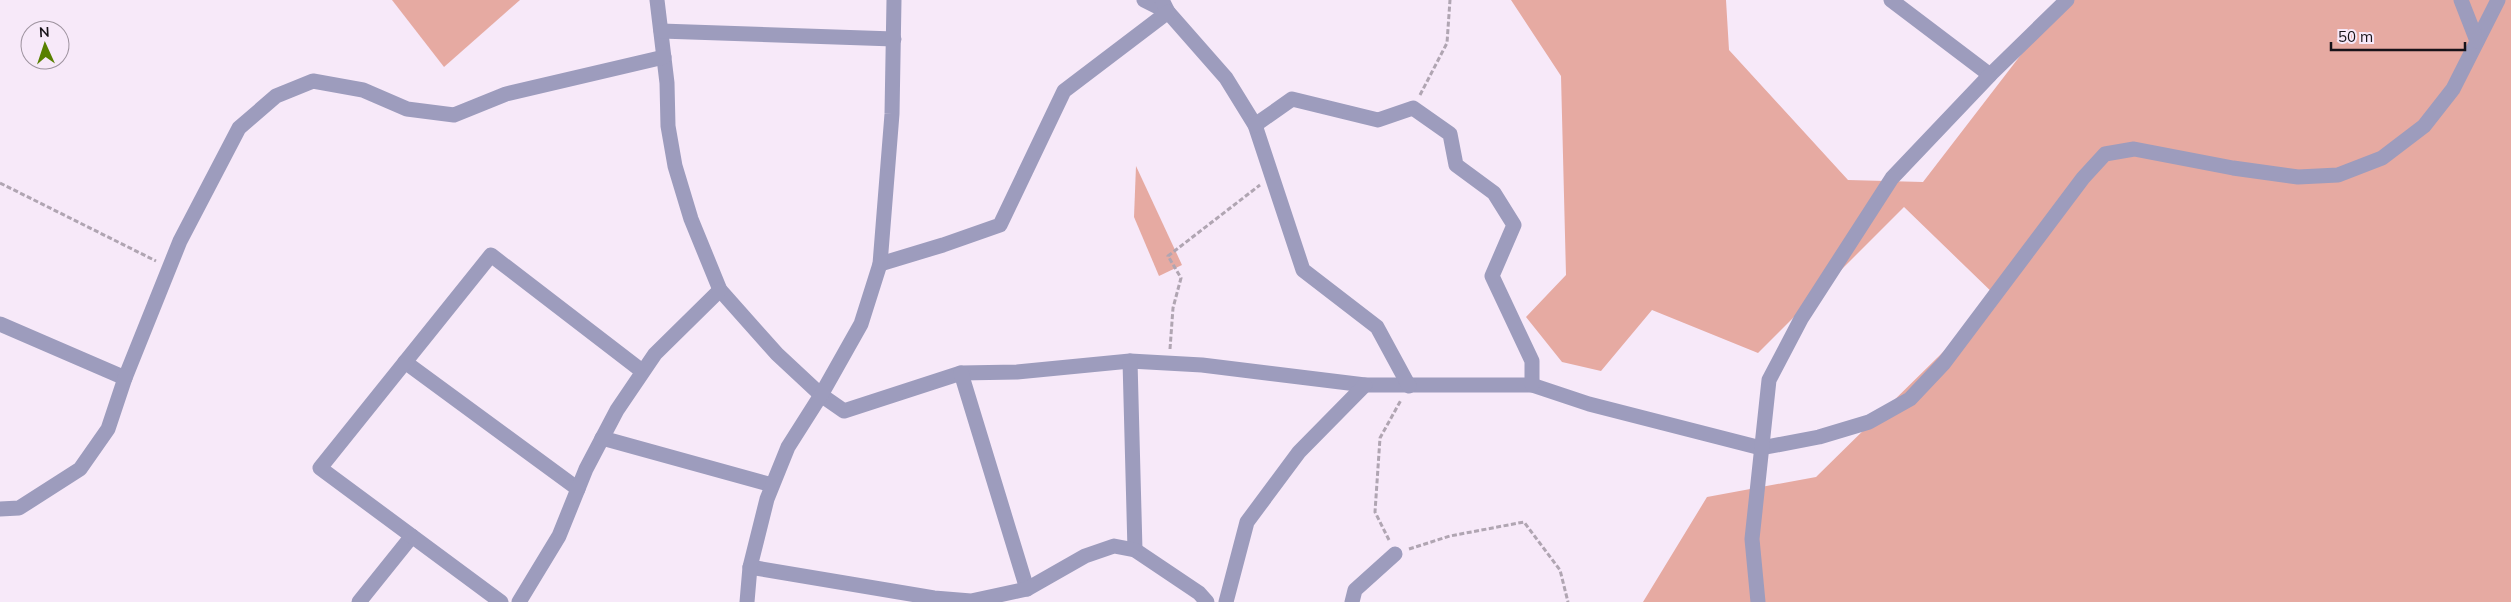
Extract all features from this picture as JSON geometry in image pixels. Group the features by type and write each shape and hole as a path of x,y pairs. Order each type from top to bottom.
{"street":[{"path":"657,0 664,57 668,126 675,166 690,219 720,290 776,354 821,395 844,412 961,373 1017,372 1130,361 1202,365 1365,385 1532,385 1589,404 1761,448 1819,437 1869,422 1910,399 1944,363 2082,178 2105,154 2134,149 2234,168 2298,177 2338,175 2382,158 2424,126 2453,89 2498,0"},
{"path":"747,602 750,567 772,485 788,447 821,395 861,324 880,264 892,114 894,0"},
{"path":"1144,0 1165,6 1226,78 1255,125 1303,270 1377,327 1409,386"},
{"path":"1891,0 1990,75"},
{"path":"1758,602 1752,539 1769,380 1801,319 1892,178 1990,75 2066,0"},
{"path":"2461,0 2477,41"},
{"path":"880,264 1000,225 1064,91 1165,6"},
{"path":"661,31 894,39"},
{"path":"0,509 19,508 80,469 108,429 125,378 180,240 239,128 276,96 313,81 363,90 407,108 454,115 506,94 664,57"},
{"path":"1255,125 1292,99 1378,120 1413,108 1450,134 1456,165 1494,193 1514,225 1492,276 1532,360 1532,385"},
{"path":"502,602 320,468 491,255 642,372"},
{"path":"519,602 559,536 578,489 617,410 656,354 720,290"},
{"path":"0,324 125,378"},
{"path":"1130,361 1135,550"},
{"path":"405,362 578,489"},
{"path":"961,373 1027,589"},
{"path":"1226,602 1247,522 1299,452 1365,385"},
{"path":"602,438 772,485"},
{"path":"359,602 412,536"},
{"path":"750,567 971,601 1027,589 1085,556 1114,546 1135,550 1199,593 1207,602"},
{"path":"1352,602 1355,590 1396,554"}],"path":[{"path":"1413,108 1447,43 1450,0"},
{"path":"1168,363 1174,308 1181,278 1168,256 1239,202 1271,174"},
{"path":"0,182 169,267"},
{"path":"1409,386 1380,438 1375,512 1396,554 1450,536 1524,522 1560,570 1568,602"}],"shaded area":[{"path":"392,0 520,0 444,67"},
{"path":"1511,0 1726,0 1729,50 1848,180 1923,182 2063,0 2511,0 2511,602 1643,602 1707,497 1816,477 1998,298 1904,207 1758,353 1652,310 1601,371 1562,362 1526,317 1566,275 1561,76"},
{"path":"1136,166 1182,265 1159,276 1134,217"}]}
